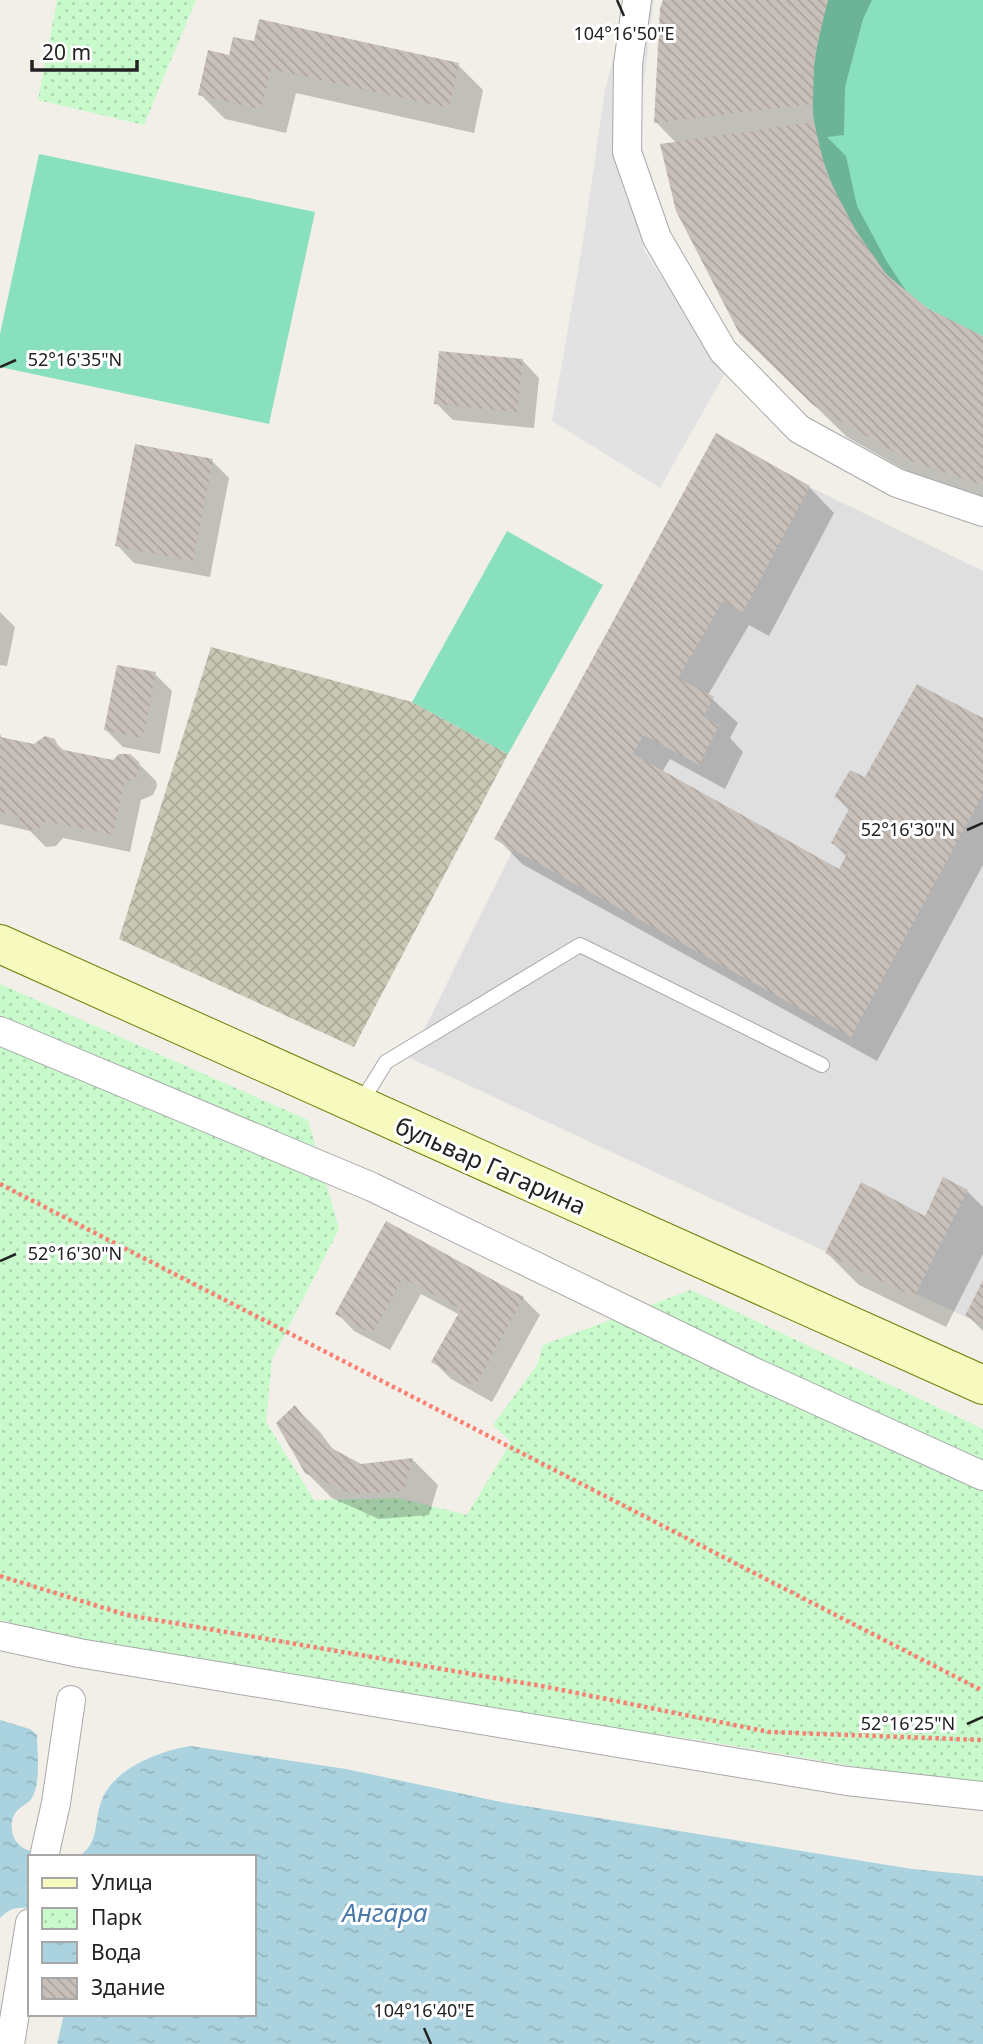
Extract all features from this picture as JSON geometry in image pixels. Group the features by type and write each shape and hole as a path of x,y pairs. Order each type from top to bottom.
{"street":[{"path":"637,0 628,64 627,152 657,238 723,351 799,429 897,483 983,512"},
{"name":"бульвар Гагарина","path":"0,944 983,1385"},
{"path":"0,1031 372,1187 754,1372 983,1476"},
{"path":"0,1636 79,1653 847,1781 983,1796"},
{"path":"44,1855 71,1700"},
{"path":"10,2044 28,1932"}],"lane":[{"path":"359,1105 386,1062 580,945 822,1065"}],"path":[{"path":"0,1184 983,1691"},
{"path":"0,1576 127,1615 547,1686 769,1732 983,1740"}],"shaded area":[{"path":"628,0 654,0 638,130 644,250 725,373 660,488 552,421 583,241 605,90"},
{"path":"715,441 983,571 983,1325 410,1058"},
{"path":"211,647 412,702 508,754 354,1047 119,939"}],"green space":[{"path":"57,0 196,0 144,125 38,100"},
{"path":"828,0 983,0 983,336 931,310 894,282 861,241 840,202 817,140 813,105 815,60"},
{"path":"39,154 315,212 269,424 0,367 0,334"},
{"path":"507,531 603,585 508,754 412,702"},
{"path":"0,984 308,1120 339,1229 272,1359 266,1422 314,1500 398,1498 467,1515 511,1442 493,1425 537,1365 543,1345 691,1290 983,1429 983,1785 917,1777 700,1740 518,1715 62,1637 0,1620"}],"water":[{"path":"0,1720 30,1729 37,1735 38,1774 35,1789 32,1798 14,1815 12,1831 14,1838 23,1848 43,1855 28,1855 28,1908 13,1909 0,1918"},
{"name":"Ангара","path":"191,1746 346,1769 501,1802 912,1869 983,1876 983,2044 57,2044 64,2016 256,2016 256,1855 80,1855 92,1841 100,1805 105,1792 114,1781 137,1764 165,1752"}],"building":[{"path":"663,0 828,0 814,55 813,104 654,123 660,8"},
{"path":"259,19 459,63 449,108 271,69 261,109 198,95 208,50 229,55 233,37 254,41"},
{"path":"814,122 826,173 855,229 886,274 927,308 983,336 983,485 908,460 813,405 739,333 676,211 660,144"},
{"path":"439,351 523,359 517,412 434,404"},
{"path":"716,433 810,486 743,612 723,601 678,678 714,697 703,717 719,725 699,765 644,735 633,754 839,869 848,852 831,843 851,805 834,797 850,770 865,777 917,684 983,718 983,794 851,1037 494,839"},
{"path":"135,444 213,459 193,561 115,546"},
{"path":"117,665 156,672 143,738 104,730"},
{"path":"45,736 55,739 59,749 113,760 119,754 130,754 139,762 136,778 124,783 113,835 45,821 38,830 27,830 20,824 19,816 0,812 0,737 34,744"},
{"path":"943,1177 968,1190 914,1297 825,1253 861,1182 925,1216"},
{"path":"386,1221 524,1297 475,1386 431,1362 461,1309 403,1278 372,1334 335,1314"},
{"path":"983,1280 983,1324 965,1316"},
{"path":"295,1405 324,1444 361,1464 413,1458 404,1491 352,1494 305,1473 276,1423"}]}
